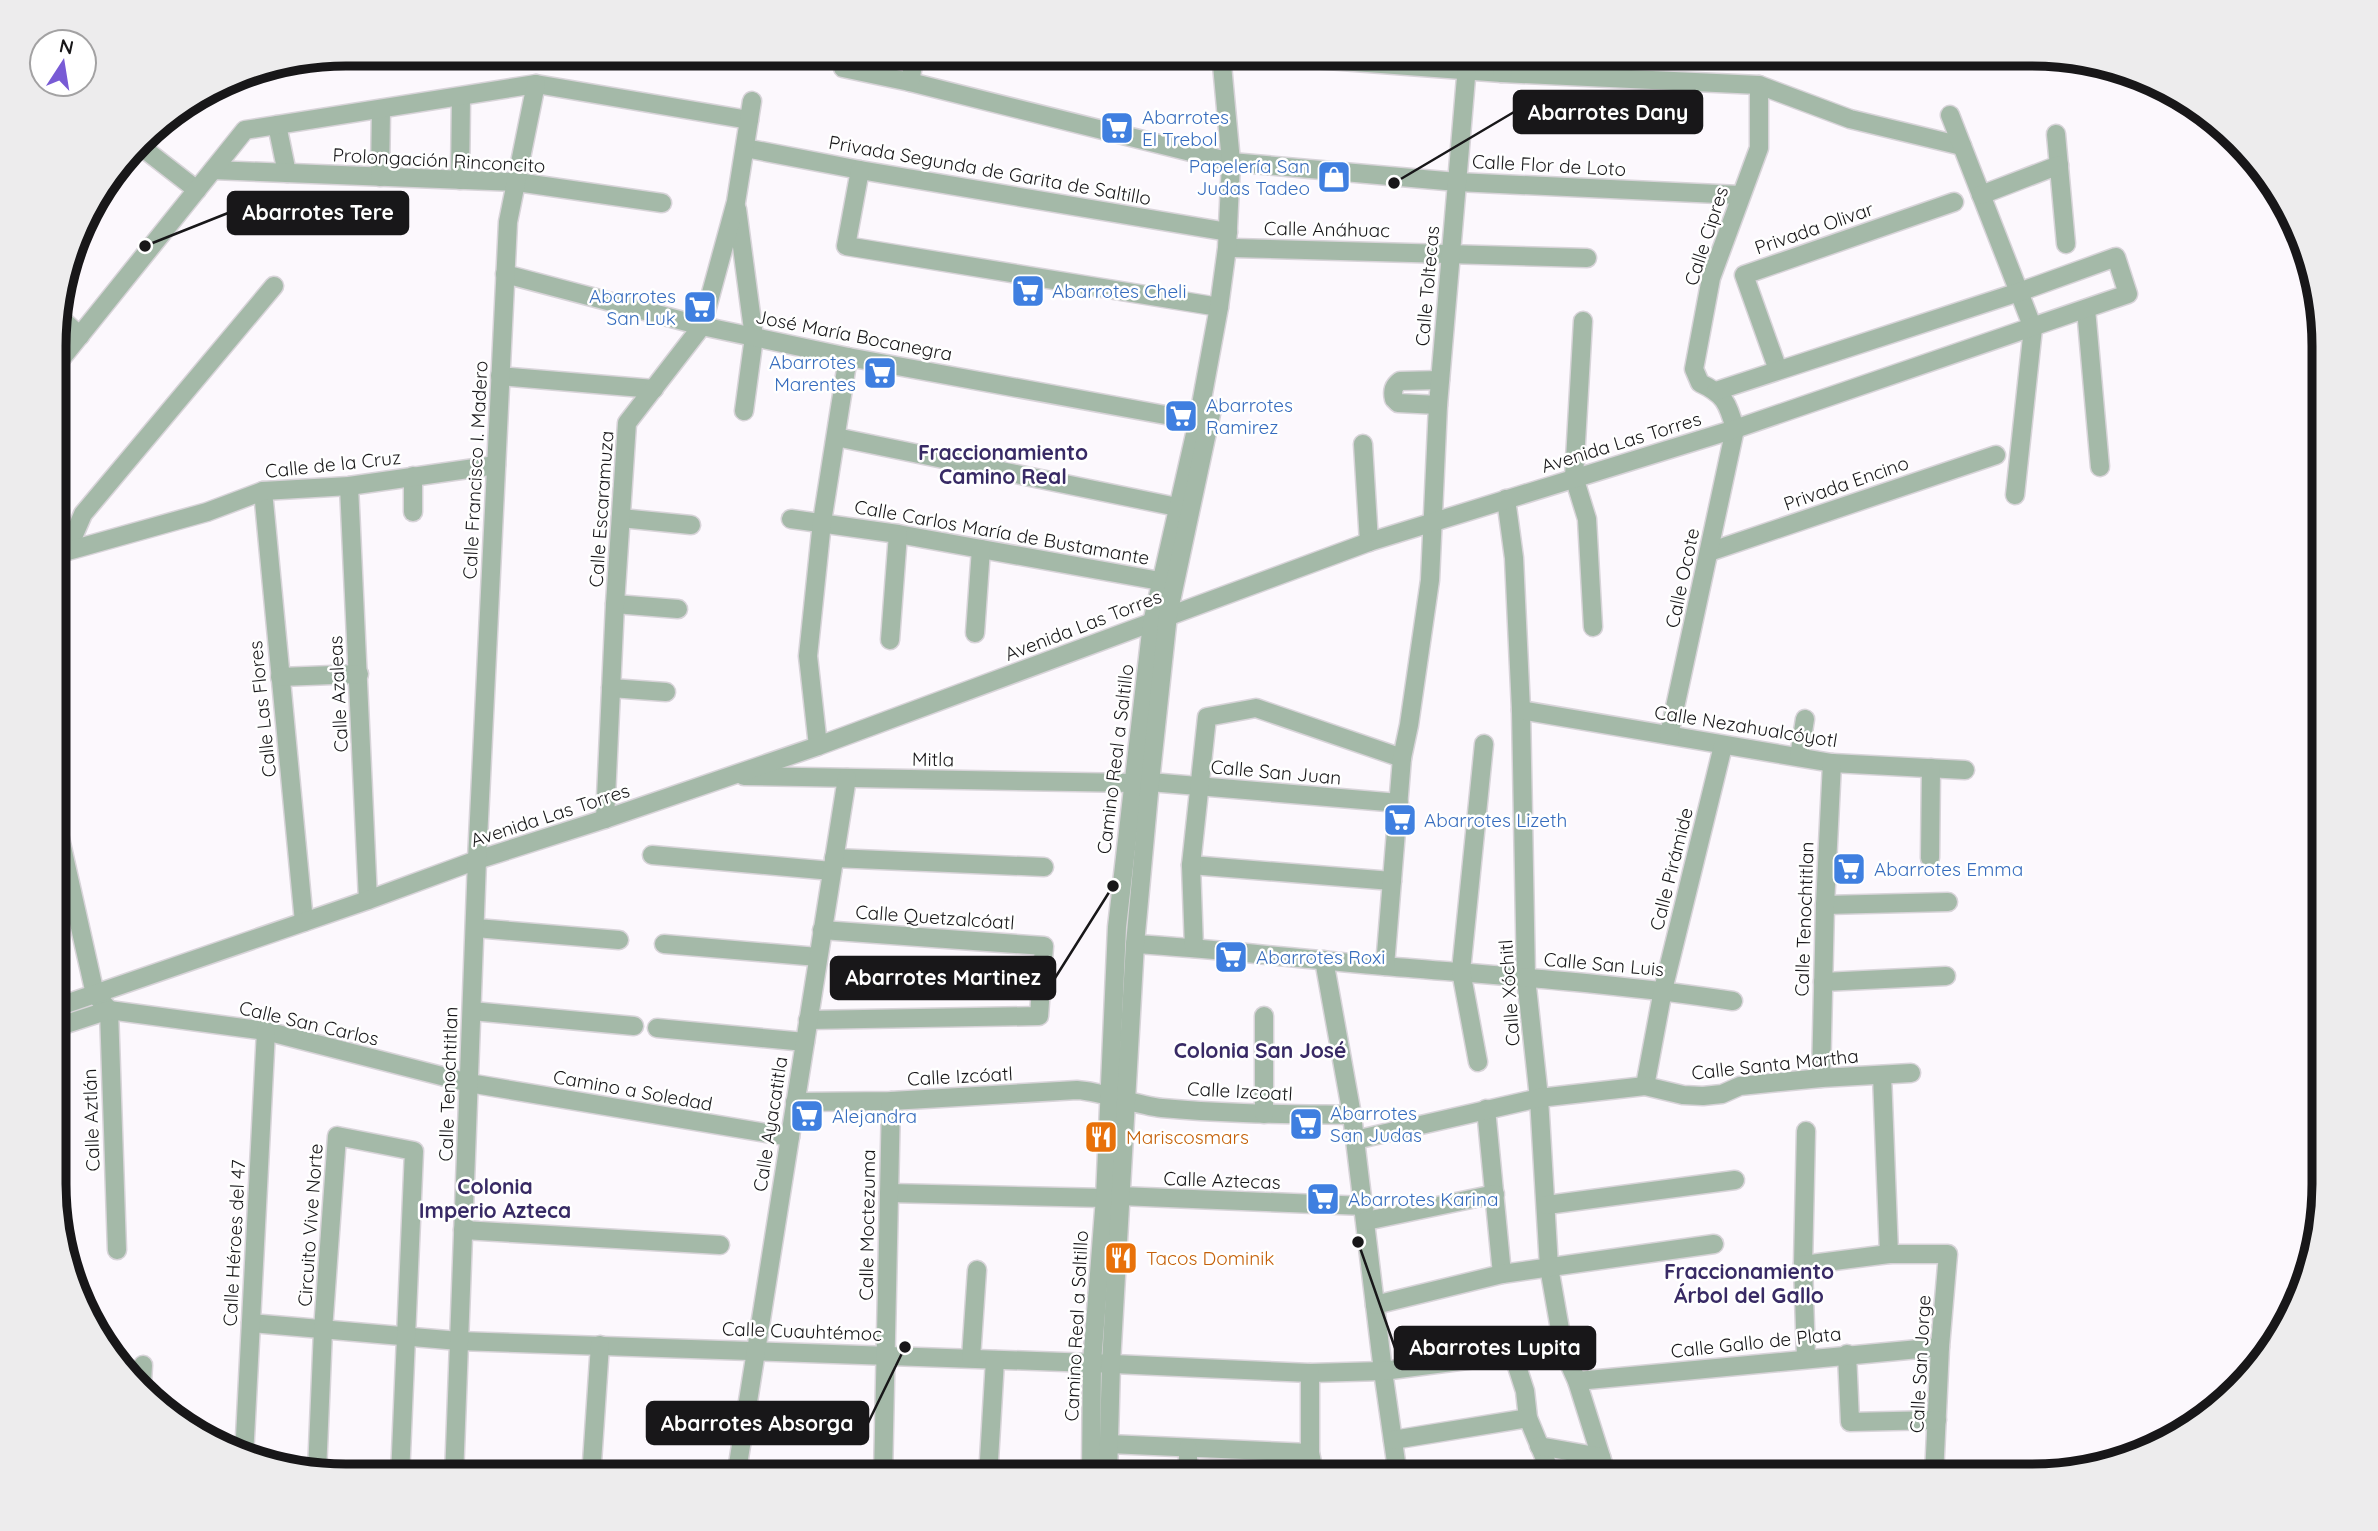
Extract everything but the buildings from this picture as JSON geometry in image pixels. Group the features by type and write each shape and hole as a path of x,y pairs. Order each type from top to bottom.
{"street":[{"path":"910,82 913,66"},
{"name":"Camino Real a Saltillo","path":"1223,66 1235,163"},
{"name":"Camino Real a Saltillo","path":"1118,1098 1117,927 1141,783 1160,619 1210,422 1229,309 1235,163 1229,66"},
{"name":"Calle Toltecas","path":"1385,966 1402,758 1430,580 1438,405 1467,66"},
{"path":"1480,66 1502,73 1759,85 1850,119 1962,146"},
{"path":"1502,73 1504,66"},
{"name":"Calle Flor de Loto","path":"843,68 910,82 1235,163 1457,182 1740,195"},
{"path":"66,353 245,130 536,84 749,120"},
{"name":"Calle Francisco I. Madero","path":"477,860 508,222 536,84"},
{"name":"Calle Cipres","path":"1735,429 1730,409 1716,391 1700,383 1694,369 1711,278 1759,148 1759,85"},
{"path":"460,180 461,97"},
{"name":"Calle Escaramuza","path":"605,819 627,423 702,326 736,202 752,101"},
{"path":"380,177 381,109"},
{"path":"1950,115 2033,328 2015,495"},
{"path":"277,125 287,173"},
{"path":"2056,134 2066,244"},
{"name":"Privada Segunda de Garita de Saltillo","path":"745,148 1231,240"},
{"path":"146,150 197,190"},
{"path":"1981,195 2059,165"},
{"name":"Prolongación Rinconcito","path":"213,170 517,182 662,202"},
{"path":"860,170 846,246 1219,306"},
{"path":"736,202 754,337 744,411"},
{"name":"Privada Olivar","path":"1778,370 1744,275 1954,202"},
{"name":"Camino Real a Saltillo","path":"1168,582 1177,507 1198,421 1231,240"},
{"name":"Calle Anáhuac","path":"1231,240 1587,258"},
{"name":"Avenida Las Torres","path":"66,1004 477,860 818,746 1369,542 1735,429 2128,295 2116,257 2019,292 1716,391"},
{"name":"José María Bocanegra","path":"505,274 702,326 848,357 1198,421"},
{"path":"66,546 83,514 274,286"},
{"path":"2086,309 2100,467"},
{"path":"1583,321 1574,477 1587,519 1593,627"},
{"path":"67,324 80,335"},
{"path":"818,746 808,656 822,522 848,357"},
{"path":"500,376 654,389"},
{"path":"1438,405 1398,403 1392,392 1395,384 1400,381 1440,380"},
{"name":"Calle Ocote","path":"1669,735 1735,429"},
{"path":"836,437 1177,507"},
{"path":"1363,443 1369,542"},
{"name":"Privada Encino","path":"1709,552 1996,455"},
{"name":"Calle de la Cruz","path":"66,552 207,512 263,491 349,486 496,465"},
{"path":"413,476 413,512"},
{"name":"Calle Azaleas","path":"349,486 368,900"},
{"name":"Calle Las Flores","path":"263,491 304,922"},
{"name":"Calle Xóchitl","path":"1506,499 1514,558 1521,710 1526,978 1539,1098 1549,1267 1564,1352 1577,1381 1603,1464"},
{"path":"621,518 691,525"},
{"name":"Calle Carlos María de Bustamante","path":"791,519 898,534 1168,582"},
{"path":"890,640 898,534"},
{"path":"975,633 981,550"},
{"path":"615,604 678,609"},
{"path":"280,677 359,674"},
{"path":"611,688 666,692"},
{"path":"1194,947 1191,865 1207,717 1256,708 1402,758"},
{"name":"Calle Nezahualcóyotl","path":"1521,710 1723,746 1832,762 1965,770"},
{"path":"1799,757 1805,719"},
{"path":"1478,1062 1461,971 1484,744"},
{"name":"Calle Pirámide","path":"1645,1086 1663,990 1723,746"},
{"name":"Calle Tenochtitlan","path":"1821,1078 1822,982 1832,762"},
{"path":"1930,858 1931,768"},
{"name":"Mitla","path":"732,776 1141,783"},
{"name":"Calle Ayacatitla","path":"738,1464 847,778"},
{"name":"Camino Real a Saltillo","path":"1108,1464 1112,1197 1118,1098 1135,944 1141,783"},
{"name":"Calle San Juan","path":"1141,783 1399,803"},
{"path":"653,855 833,865 1044,867"},
{"name":"Calle Tenochtitlan","path":"454,1464 477,860"},
{"path":"66,865 95,994 109,1010"},
{"path":"1191,865 1392,881"},
{"path":"1825,905 1948,902"},
{"path":"476,928 620,940"},
{"name":"Calle Quetzalcóatl","path":"808,1020 1039,1016 1044,946 822,930"},
{"path":"664,944 818,957"},
{"name":"Calle San Luis","path":"1135,944 1194,947 1663,990 1733,1001"},
{"path":"1324,960 1352,1115 1396,1464"},
{"path":"1822,982 1946,976"},
{"name":"Calle San Carlos","path":"66,1024 109,1010 266,1031 469,1083"},
{"name":"Calle Aztlán","path":"109,1010 117,1250"},
{"path":"472,1011 634,1026"},
{"path":"1264,1016 1264,1114"},
{"path":"657,1028 805,1042"},
{"name":"Calle Héroes del 47","path":"245,1445 266,1031"},
{"name":"Calle Santa Martha","path":"1355,1140 1539,1098 1645,1086 1683,1095 1703,1096 1722,1094 1740,1086 1911,1073"},
{"path":"1803,1265 1889,1254 1882,1075"},
{"name":"Camino a Soledad","path":"469,1083 790,1137"},
{"name":"Calle Izcóatl","path":"795,1102 891,1101 1077,1090 1118,1098"},
{"name":"Calle Izcoatl","path":"1118,1098 1161,1108 1264,1114 1352,1115"},
{"name":"Calle Moctezuma","path":"883,1464 891,1101"},
{"path":"1486,1109 1502,1274"},
{"path":"1806,1131 1803,1265 1806,1358"},
{"name":"Circuito Vive Norte","path":"323,1329 337,1136 414,1152 408,1337"},
{"path":"1547,1205 1735,1180"},
{"name":"Calle Aztecas","path":"889,1193 1112,1197 1365,1214 1495,1194"},
{"name":"Camino Real a Saltillo","path":"1091,1464 1092,1363 1112,1197"},
{"path":"464,1230 720,1245"},
{"path":"1376,1305 1502,1274 1714,1244"},
{"name":"Calle San Jorge","path":"1889,1254 1948,1254 1935,1464"},
{"path":"971,1358 978,1270"},
{"name":"Calle Cuauhtémoc","path":"251,1324 459,1341 1111,1363 1310,1373 1383,1371 1513,1354 1564,1352"},
{"path":"317,1463 323,1329"},
{"path":"401,1464 408,1337"},
{"path":"592,1464 600,1345"},
{"name":"Calle Gallo de Plata","path":"1577,1381 1940,1347"},
{"path":"1513,1354 1525,1391 1528,1418 1547,1464"},
{"path":"1847,1354 1850,1422 1937,1420"},
{"path":"989,1464 995,1360"},
{"path":"1310,1373 1310,1453 1312,1464"},
{"path":"1393,1440 1528,1418"},
{"path":"1109,1444 1310,1453"},
{"path":"1539,1446 1601,1457"},
{"path":"1188,1448 1188,1464"}],"place":[{"name":"Abarrotes El Trebol","path":"1117,128"},
{"name":"Papelería San Judas Tadeo","path":"1334,177"},
{"name":"Abarrotes Dany","path":"1394,183"},
{"name":"Abarrotes Tere","path":"145,246"},
{"name":"Abarrotes Cheli","path":"1028,291"},
{"name":"Abarrotes San Luk","path":"700,307"},
{"name":"Abarrotes Marentes","path":"880,373"},
{"name":"Abarrotes Ramirez","path":"1181,416"},
{"name":"Abarrotes Lizeth","path":"1400,820"},
{"name":"Abarrotes Emma","path":"1849,869"},
{"name":"Abarrotes Martinez","path":"1113,886"},
{"name":"Abarrotes Roxi","path":"1231,957"},
{"name":"Alejandra","path":"807,1116"},
{"name":"Abarrotes San Judas","path":"1306,1124"},
{"name":"Mariscosmars","path":"1101,1137"},
{"name":"Abarrotes Karina","path":"1323,1199"},
{"name":"Abarrotes Lupita","path":"1358,1242"},
{"name":"Tacos Dominik","path":"1121,1258"},
{"name":"Abarrotes Absorga","path":"905,1347"}],"district":[{"name":"Fraccionamiento Camino Real","path":"1003,465"},
{"name":"Colonia San José","path":"1260,1051"},
{"name":"Colonia Imperio Azteca","path":"495,1199"},
{"name":"Fraccionamiento Árbol del Gallo","path":"1749,1284"}]}
